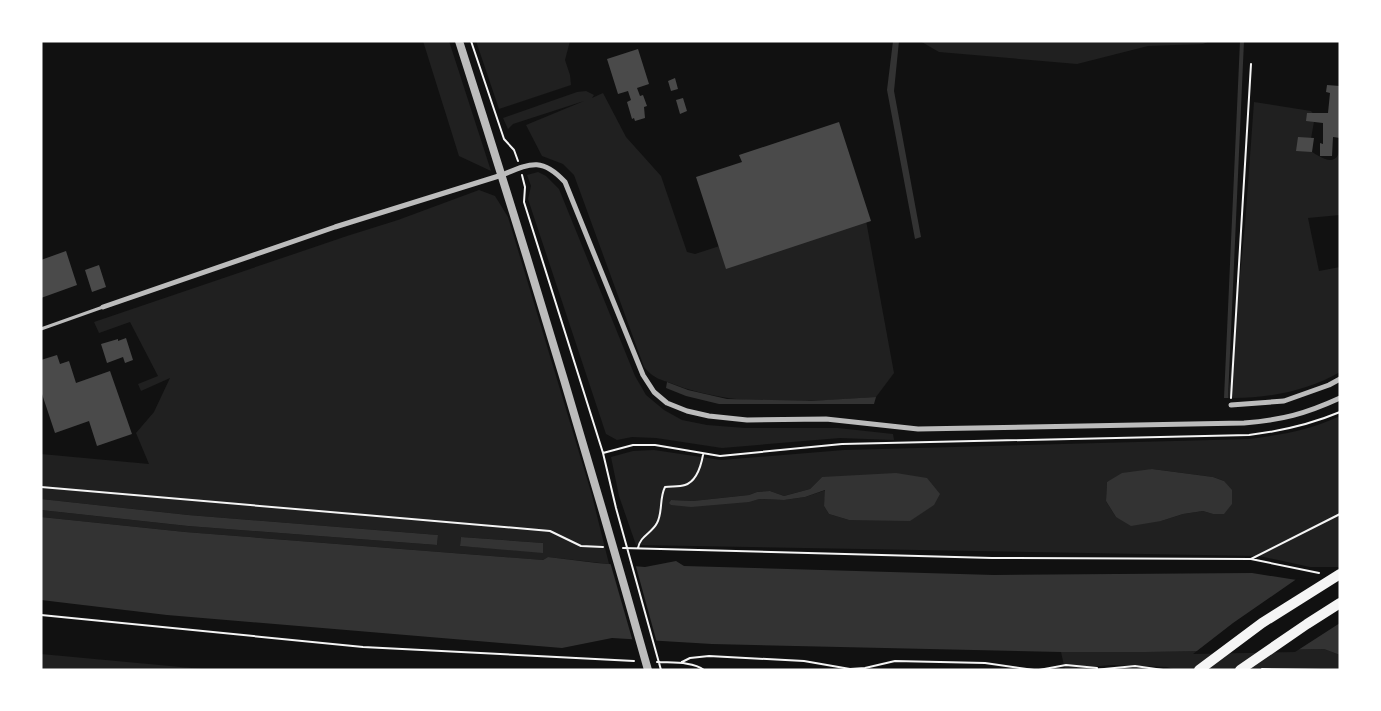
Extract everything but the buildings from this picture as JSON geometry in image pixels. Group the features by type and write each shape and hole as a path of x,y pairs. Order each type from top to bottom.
{"highway":[{"path":"1199,670 1262,624 1340,574"},
{"path":"1240,670 1340,603"}],"street":[{"path":"459,41 502,175 603,507 648,670"},
{"path":"103,307 335,227 520,168 539,164 555,171 565,182 643,375 654,392 667,403 687,410 709,416 748,420 826,419 897,428 947,429 1244,423 1285,418 1313,410 1340,398"},
{"path":"1231,405 1284,401 1329,385 1340,379"}],"lane":[{"path":"41,329 103,307"}],"path":[{"path":"471,41 504,139 514,150 520,168 525,187 524,202 603,453 616,508 661,670"},
{"path":"1231,405 1251,64"},
{"path":"603,453 633,445 656,445 720,456 842,444 1248,435 1280,432 1316,422 1340,412"},
{"path":"638,548 639,541 657,524 661,496 665,487 687,485 697,475 702,465 703,454"},
{"path":"41,487 550,531 581,546 609,547"},
{"path":"1251,559 1340,514"},
{"path":"619,548 992,558 1251,559 1320,573"},
{"path":"41,615 362,648 636,661"},
{"path":"681,663 690,658 709,656 804,661 850,669 865,668 895,661 985,663 1034,670"},
{"path":"654,662 681,663 700,667 704,670"},
{"path":"1039,670 1066,665 1099,668 1135,666 1163,670"},
{"path":"1094,670 1099,668"},
{"path":"1261,669 1322,670"},
{"path":"1222,670 1232,670"}],"shaded area":[{"path":"423,41 449,41 491,171 459,156"},
{"path":"476,41 570,41 565,60 571,85 499,109"},
{"path":"893,41 899,41 894,91 921,237 915,239 887,90"},
{"path":"920,41 1210,41 1203,44 1148,46 1077,64 939,52"},
{"path":"1240,41 1244,41 1228,398 1224,398"},
{"path":"586,91 594,95 592,98 603,93 626,137 661,176 687,252 695,254 852,203 865,215 894,373 876,397 773,401 723,397 698,392 661,380 644,367 574,175 563,164 542,156 526,125 584,101 513,124 508,129 503,118 577,92"},
{"path":"1254,102 1311,111 1315,116 1309,150 1320,157 1328,160 1335,158 1338,155 1340,143 1340,215 1308,218 1319,271 1340,267 1340,372 1328,379 1300,389 1257,397 1228,398 1245,225"},
{"path":"538,172 546,176 559,189 635,376 646,395 664,410 682,420 707,425 745,428 838,428 893,434 894,440 840,438 722,448 656,438 632,437 617,440 606,434 528,199 531,186 527,175"},
{"path":"479,190 495,196 508,217 591,492 609,564 548,557 543,560 185,532 41,517 41,510 188,526 437,545 438,535 188,515 41,499 41,454 149,464 136,433 154,412 170,378 141,391 138,384 158,376 130,322 99,333 94,322 398,220","holes":["461,537 543,543 543,552 460,546"]},
{"path":"667,382 688,390 727,399 810,401 876,397 874,404 719,404 686,396 666,388"},
{"path":"1340,416 1340,567 1310,567 1259,556 636,545 619,496 611,457 633,451 654,450 721,460 844,450 1249,439 1295,431 1318,425","holes":["1152,469 1213,477 1224,481 1213,514 1203,511 1183,514 1161,521 1116,517 1106,501 1107,482","822,477 849,520 829,514 824,506 826,490 805,497 784,500 759,499 670,503 671,500 693,501 770,491 784,496 810,489"]},
{"path":"1152,469 1213,477 1224,481 1232,490 1232,504 1224,514 1213,514 1203,511 1131,526 1116,517 1106,501 1107,482 1122,473"},
{"path":"896,473 927,478 940,494 934,505 910,521 849,520 829,514 824,506 825,490 805,497 784,500 759,499 749,502 691,507 671,505 669,503 671,500 693,501 770,491 784,496 810,489 822,477"},
{"path":"41,499 188,515 438,535 437,545 188,526 41,510"},
{"path":"41,517 185,532 543,560 548,557 645,567 676,561 684,566 994,575 1252,573 1303,581 1340,582 1340,655 1324,649 1061,652 712,644 612,638 562,648 167,615 41,600"},
{"path":"461,537 543,543 543,553 460,546"},
{"path":"1324,649 1340,655 1340,670 1176,670 1167,667 1112,665 1089,667 1081,670 1065,670 1061,652 1146,652"},
{"path":"41,654 213,670 41,670"}],"pier":[{"path":"610,562 635,563 657,643 633,642"},
{"path":"1298,578 1340,579 1340,623 1295,652 1193,654 1233,623"}]}
